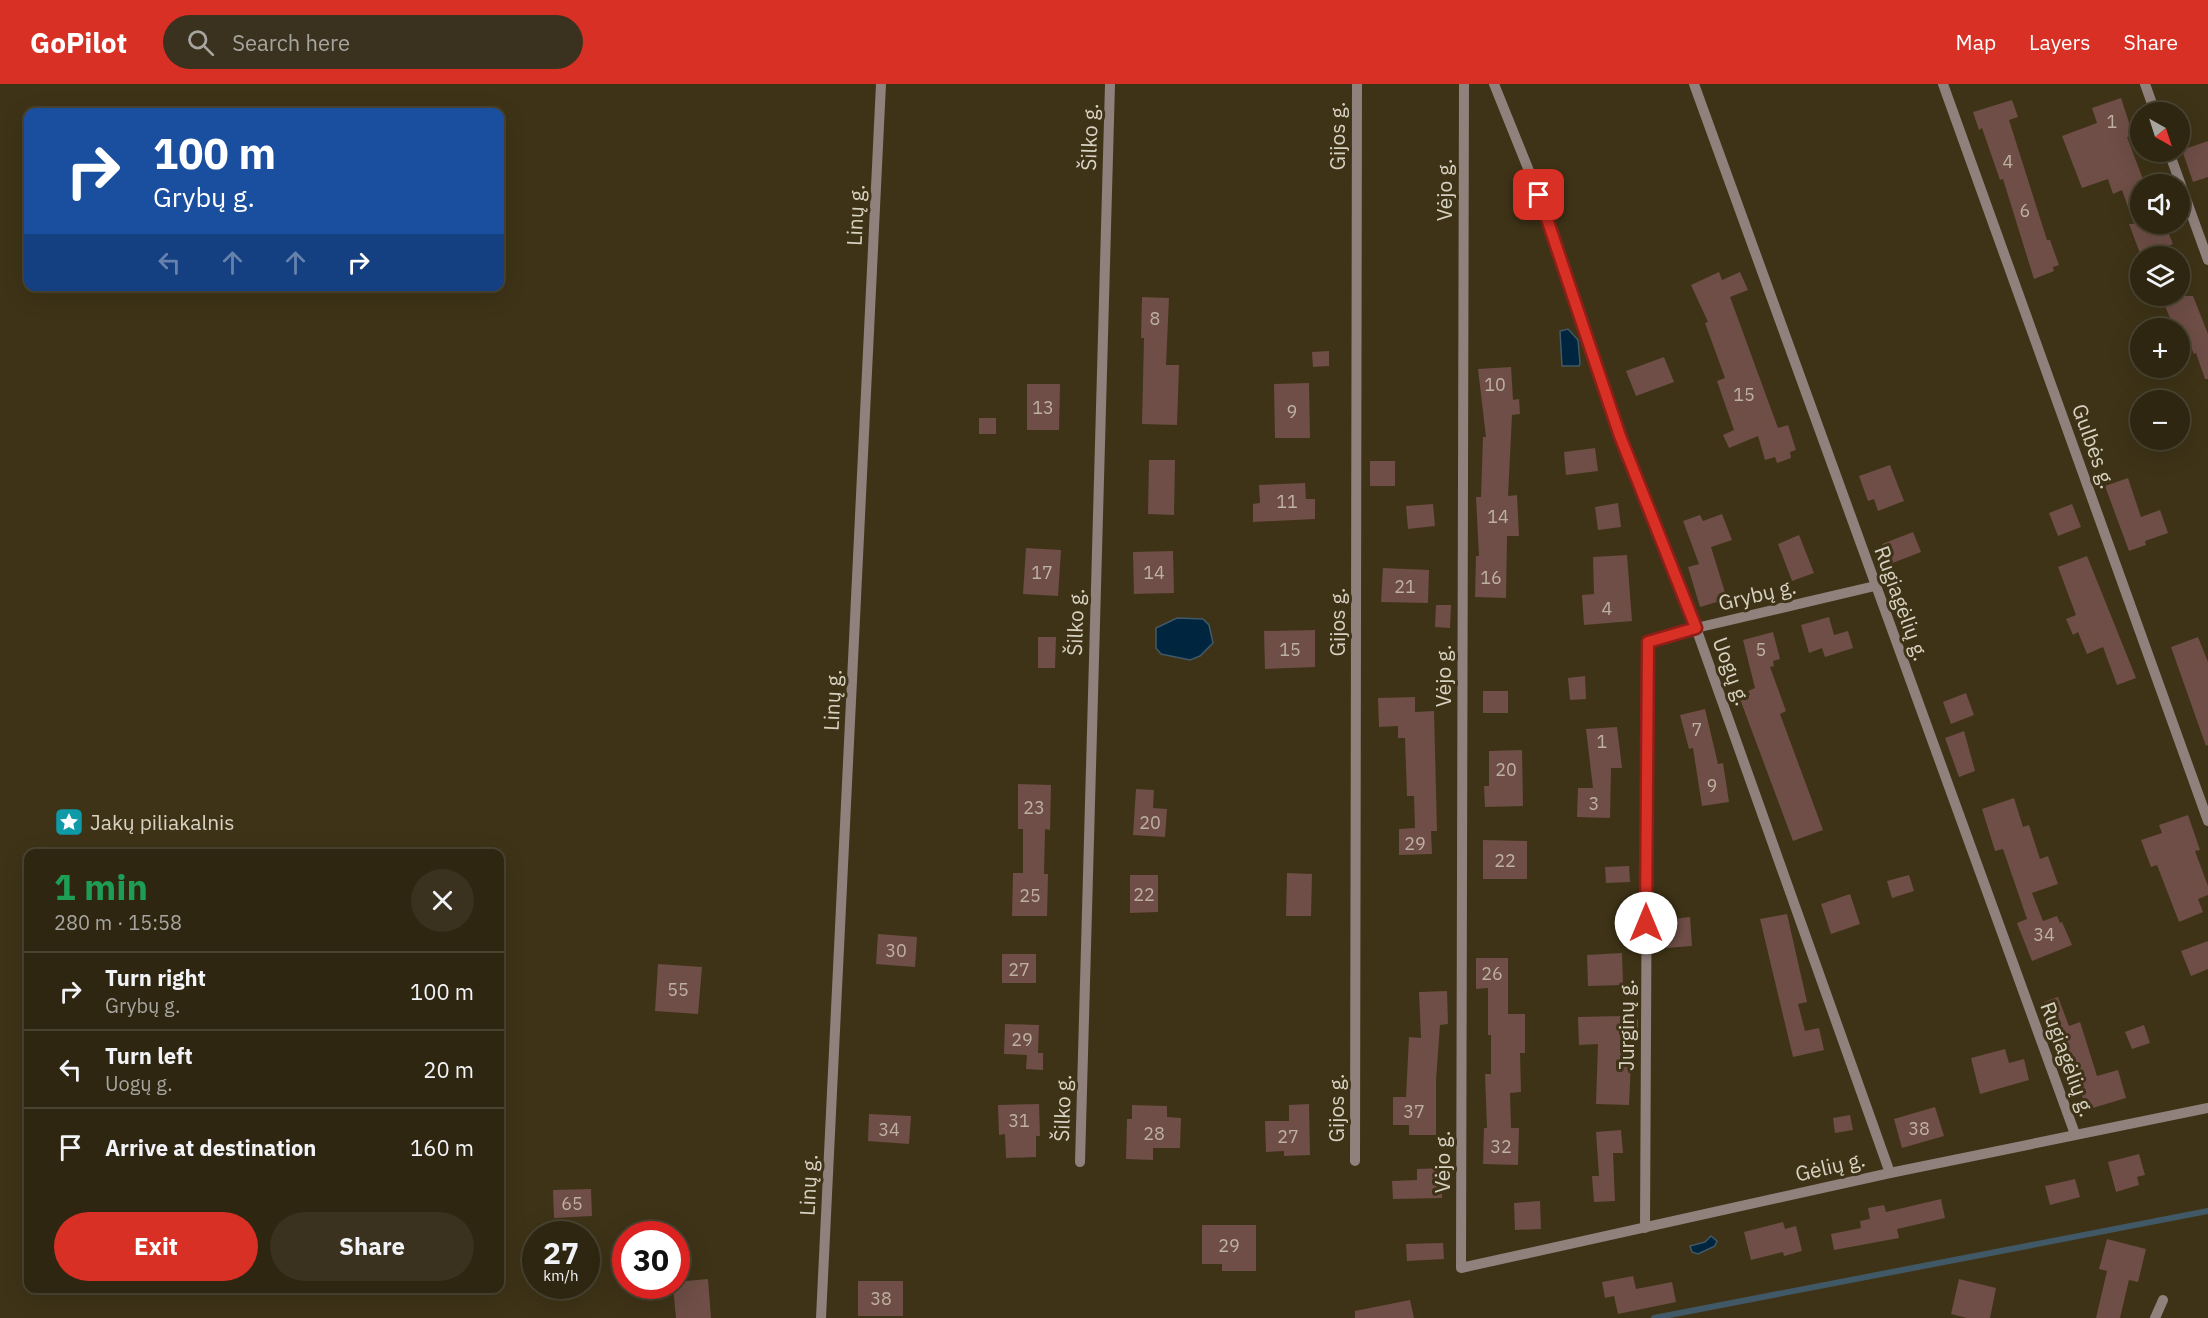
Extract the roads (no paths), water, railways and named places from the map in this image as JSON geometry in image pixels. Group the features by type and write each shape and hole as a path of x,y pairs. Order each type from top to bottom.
{"street":[{"name":"Linų g.","path":"821,1318 881,84"},
{"name":"Šilko g.","path":"1080,1162 1110,84"},
{"name":"Gijos g.","path":"1355,1161 1357,84"},
{"name":"Vėjo g.","path":"1461,1268 1464,84"},
{"name":"Uogų g.","path":"1494,84 1554,233 1620,436 1696,628 1890,1173"},
{"name":"Rugiagėlių g.","path":"1694,84 2074,1134"},
{"name":"Gulbės g.","path":"1943,84 2208,821"},
{"path":"2145,84 2151,102"},
{"path":"2173,162 2208,260"},
{"name":"Grybų g.","path":"1648,642 1696,628 1875,586"},
{"name":"Jurginų g.","path":"1645,1228 1648,642"},
{"name":"Gėlių g.","path":"1461,1268 1890,1173 2208,1108"},
{"path":"2155,1318 2163,1300"}],"water":[{"path":"1568,329 1578,340 1579,366 1562,366 1560,331"},
{"path":"1177,618 1203,619 1209,625 1213,643 1200,656 1190,660 1161,654 1156,648 1156,628"},
{"path":"1711,1236 1717,1241 1715,1246 1698,1254 1692,1252 1690,1246 1705,1242"}],"waterway":[{"path":"1654,1318 2208,1211"}],"place":[{"name":"Jakų piliakalnis","path":"69,822"}]}
